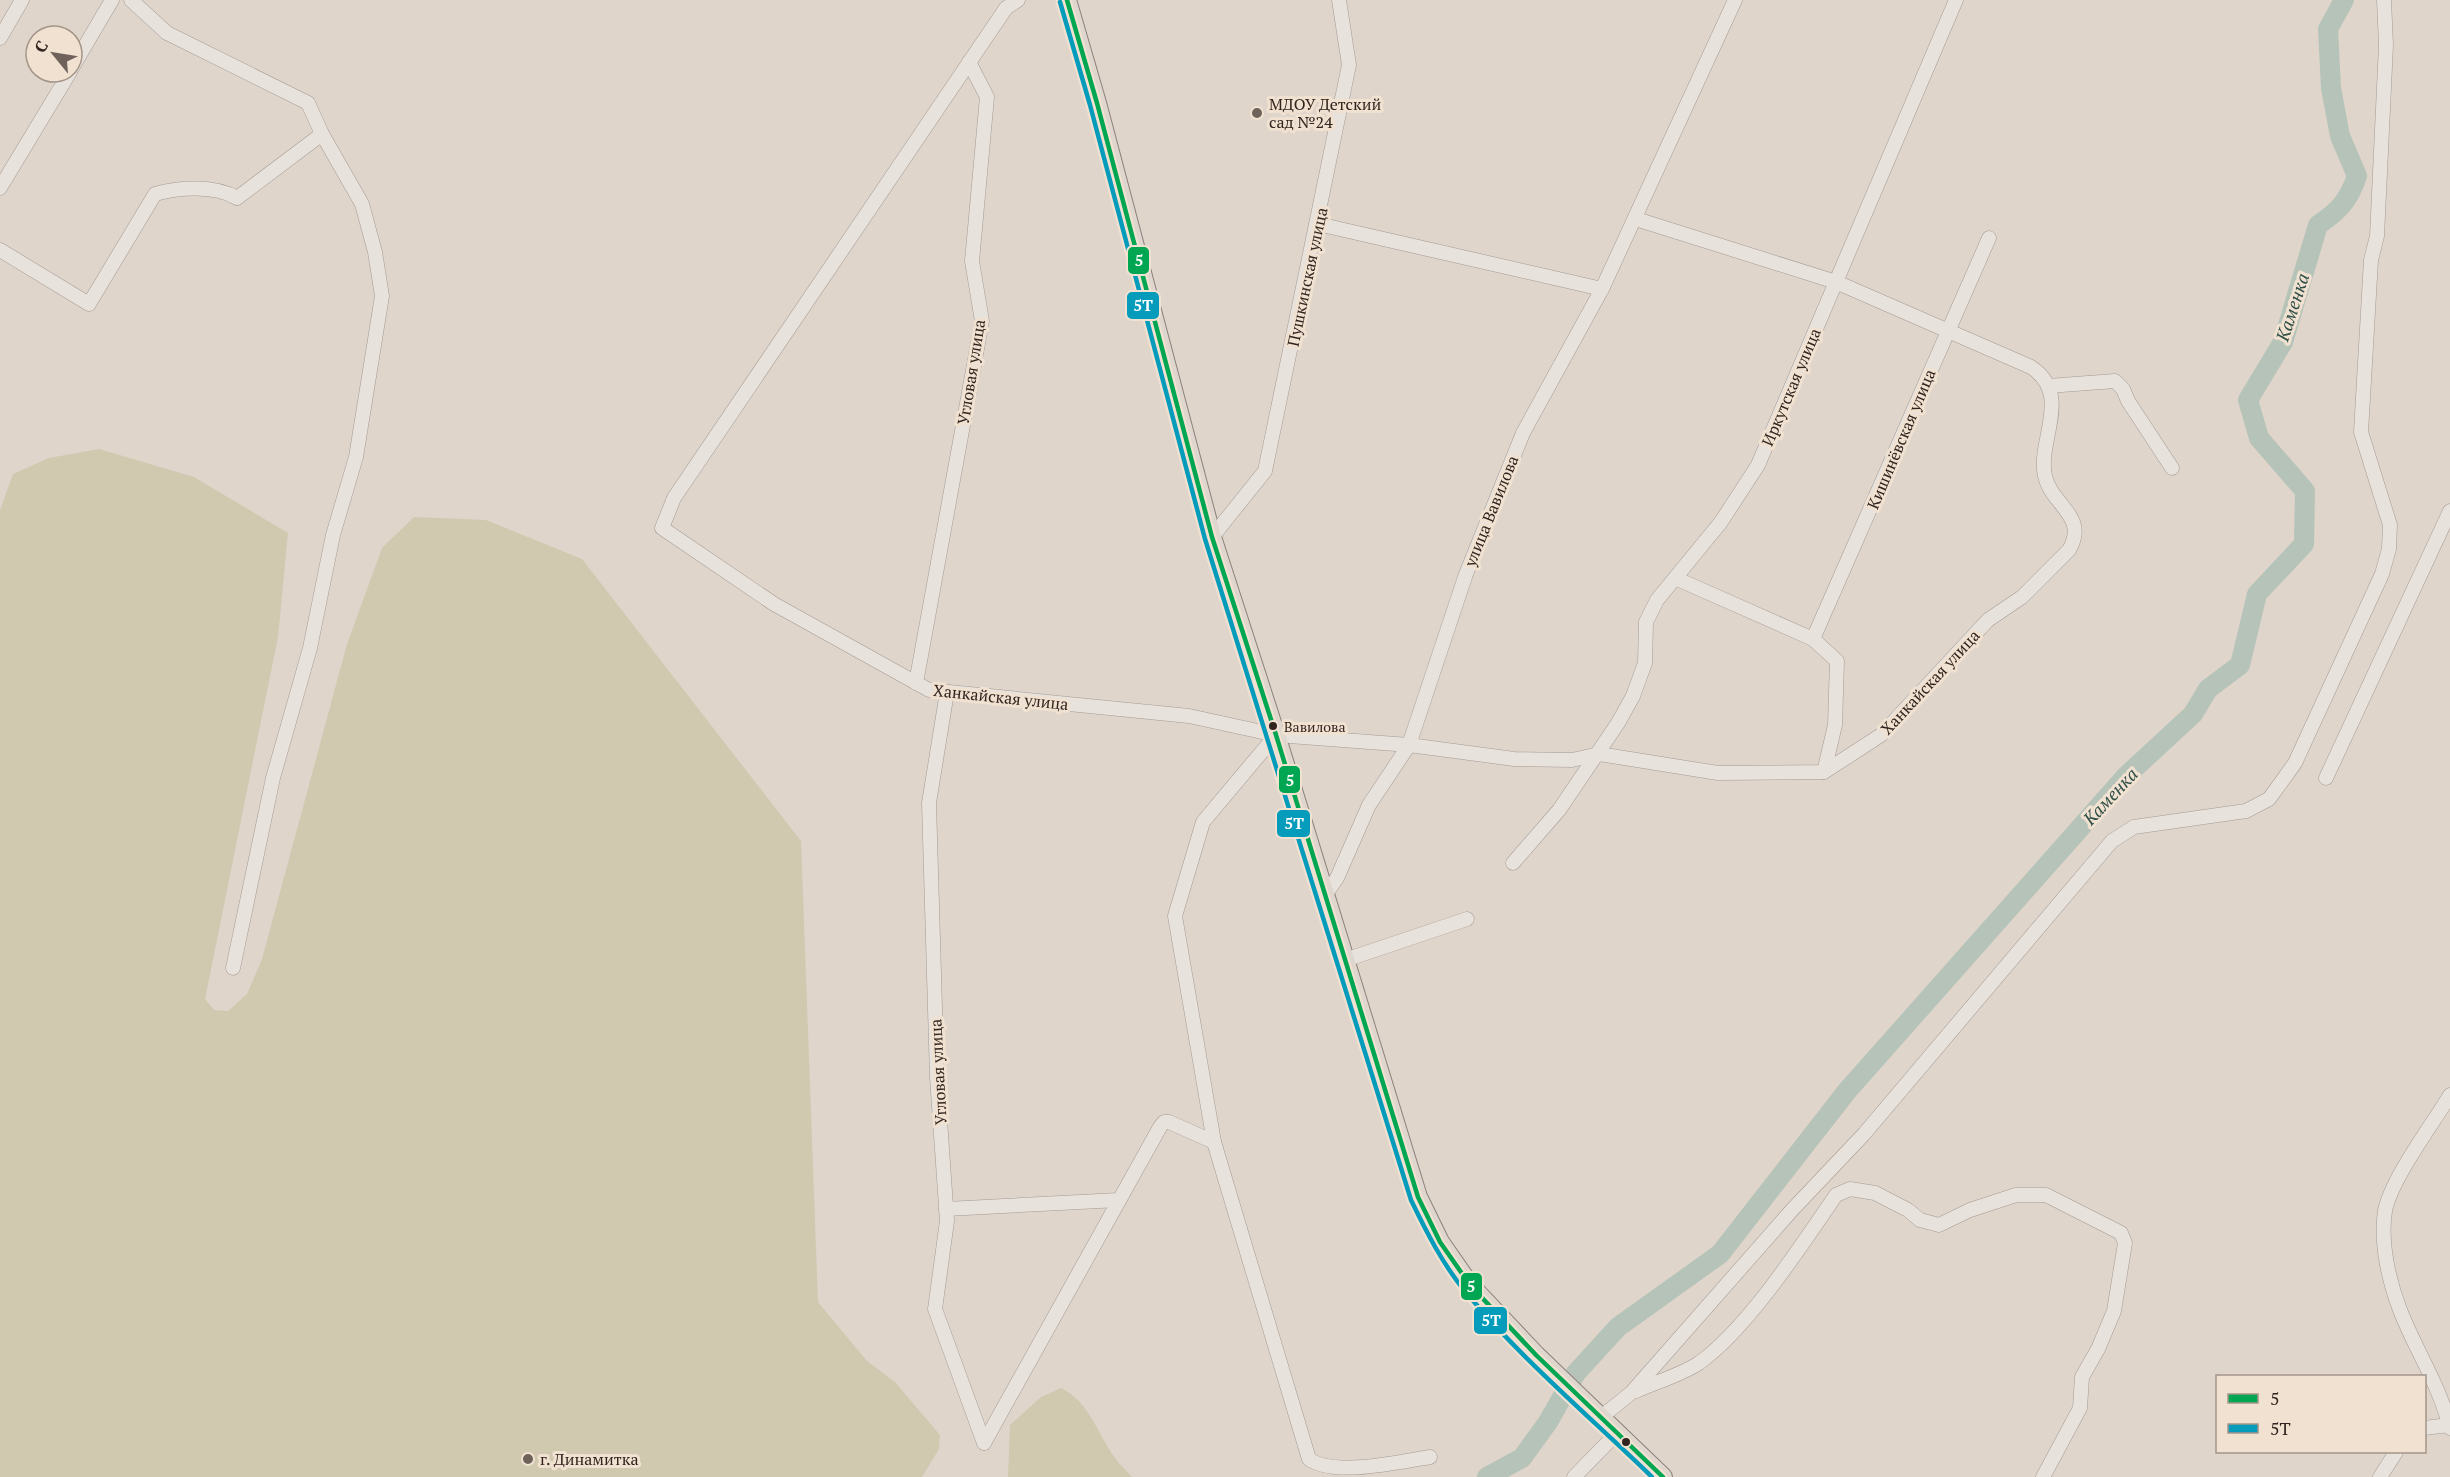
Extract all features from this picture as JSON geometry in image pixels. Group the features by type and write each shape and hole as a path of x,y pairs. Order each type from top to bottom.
{"main road":[{"path":"1067,0 1212,537 1276,735 1418,1197 1440,1242 1470,1285 1536,1355 1663,1477"}],"street":[{"path":"0,38 22,0"},
{"path":"84,48 112,0"},
{"path":"131,0 167,33 308,103 322,134 362,204 375,252 382,296 356,457 333,535 310,648 273,778 233,968"},
{"path":"969,62 1006,8 1018,0"},
{"name":"Пушкинская улица","path":"1212,537 1265,471 1318,224 1349,65 1338,0"},
{"name":"улица Вавилова","path":"1325,895 1337,878 1369,805 1409,745 1466,574 1523,433 1602,289 1735,0"},
{"name":"Иркутская улица","path":"1513,863 1560,810 1599,754 1633,696 1645,663 1646,621 1657,600 1721,522 1758,465 1956,0"},
{"path":"1600,1418 1631,1393 1792,1210 1864,1134 2112,841 2134,826 2246,812 2269,799 2295,763 2382,574 2389,549 2390,525 2361,432 2371,260 2377,237 2386,45 2384,0"},
{"name":"Ханкайская улица","path":"969,62 674,498 662,528 774,604 929,690 1189,716 1276,735 1409,745"},
{"name":"Угловая улица","path":"916,683 982,321 972,261 987,97 969,62"},
{"path":"0,188 63,84"},
{"path":"0,250 89,304 155,194 170,190 204,190 237,198 322,134"},
{"path":"1636,219 1836,282 2031,367 2048,386 2110,379 2115,381 2123,389 2128,401 2172,468"},
{"path":"1318,224 1602,289"},
{"name":"Кишинёвская улица","path":"1813,639 1872,509 1947,329 1989,238"},
{"name":"Ханкайская улица","path":"1824,772 1881,735 1988,620 2022,597 2069,550 2074,541 2074,523 2045,475 2052,406 2048,386"},
{"path":"2326,778 2450,511"},
{"path":"1409,745 1514,759 1572,760 1599,754 1718,773 1824,772 1835,725 1837,661 1813,639 1675,578"},
{"name":"Угловая улица","path":"947,692 928,802 937,1077 947,1221 935,1309 984,1443 1119,1200"},
{"path":"1276,735 1203,822 1175,916 1214,1142 1309,1460 1316,1466 1344,1470 1431,1457"},
{"path":"1345,960 1467,919"},
{"path":"2426,1428 2450,1426 2443,1401 2400,1309 2383,1238 2385,1209 2401,1175 2450,1095"},
{"path":"946,1209 1119,1200 1164,1122 1169,1122 1214,1142"},
{"path":"1631,1393 1697,1364 1723,1343 1777,1277 1836,1195 1850,1189 1875,1193 1908,1210 1920,1220 1939,1225 1970,1210 2016,1195 2046,1195 2121,1233 2125,1243 2114,1311 2098,1349 2082,1377 2080,1408 2043,1477"},
{"path":"1574,1477 1617,1434"},
{"path":"2380,1477 2396,1453"}],"shaded area":[{"path":"99,449 194,477 288,533 278,637 205,999 214,1010 228,1011 247,994 262,959 347,644 382,548 414,517 486,520 582,559 801,841 818,1302 867,1361 895,1382 940,1435 939,1449 922,1477 0,1477 0,510 13,474 49,458"},
{"path":"1061,1388 1079,1401 1115,1458 1132,1477 1008,1477 1010,1425 1041,1397"}],"waterway":[{"name":"Каменка","path":"1487,1477 1522,1458 1548,1422 1576,1373 1618,1327 1720,1254 1847,1091 2127,775 2193,714 2208,689 2240,665 2257,594 2304,544 2305,491 2259,438 2248,400 2283,342 2318,225 2342,204 2357,176 2340,136 2331,88 2328,29 2344,0"}],"transit line":[{"name":"5","path":"1067,0 1097,103 1212,537 1276,735 1418,1197 1440,1242 1470,1285 1536,1355 1663,1477"},
{"name":"5Т","path":"1060,2 1090,105 1205,539 1411,1200 1449,1269 1464,1290 1531,1363 1652,1477"}],"place":[{"name":"МДОУ Детский сад №24","path":"1257,113"},
{"name":"Вавилова","path":"1273,726"},
{"name":"г. Динамитка","path":"528,1459"}]}
